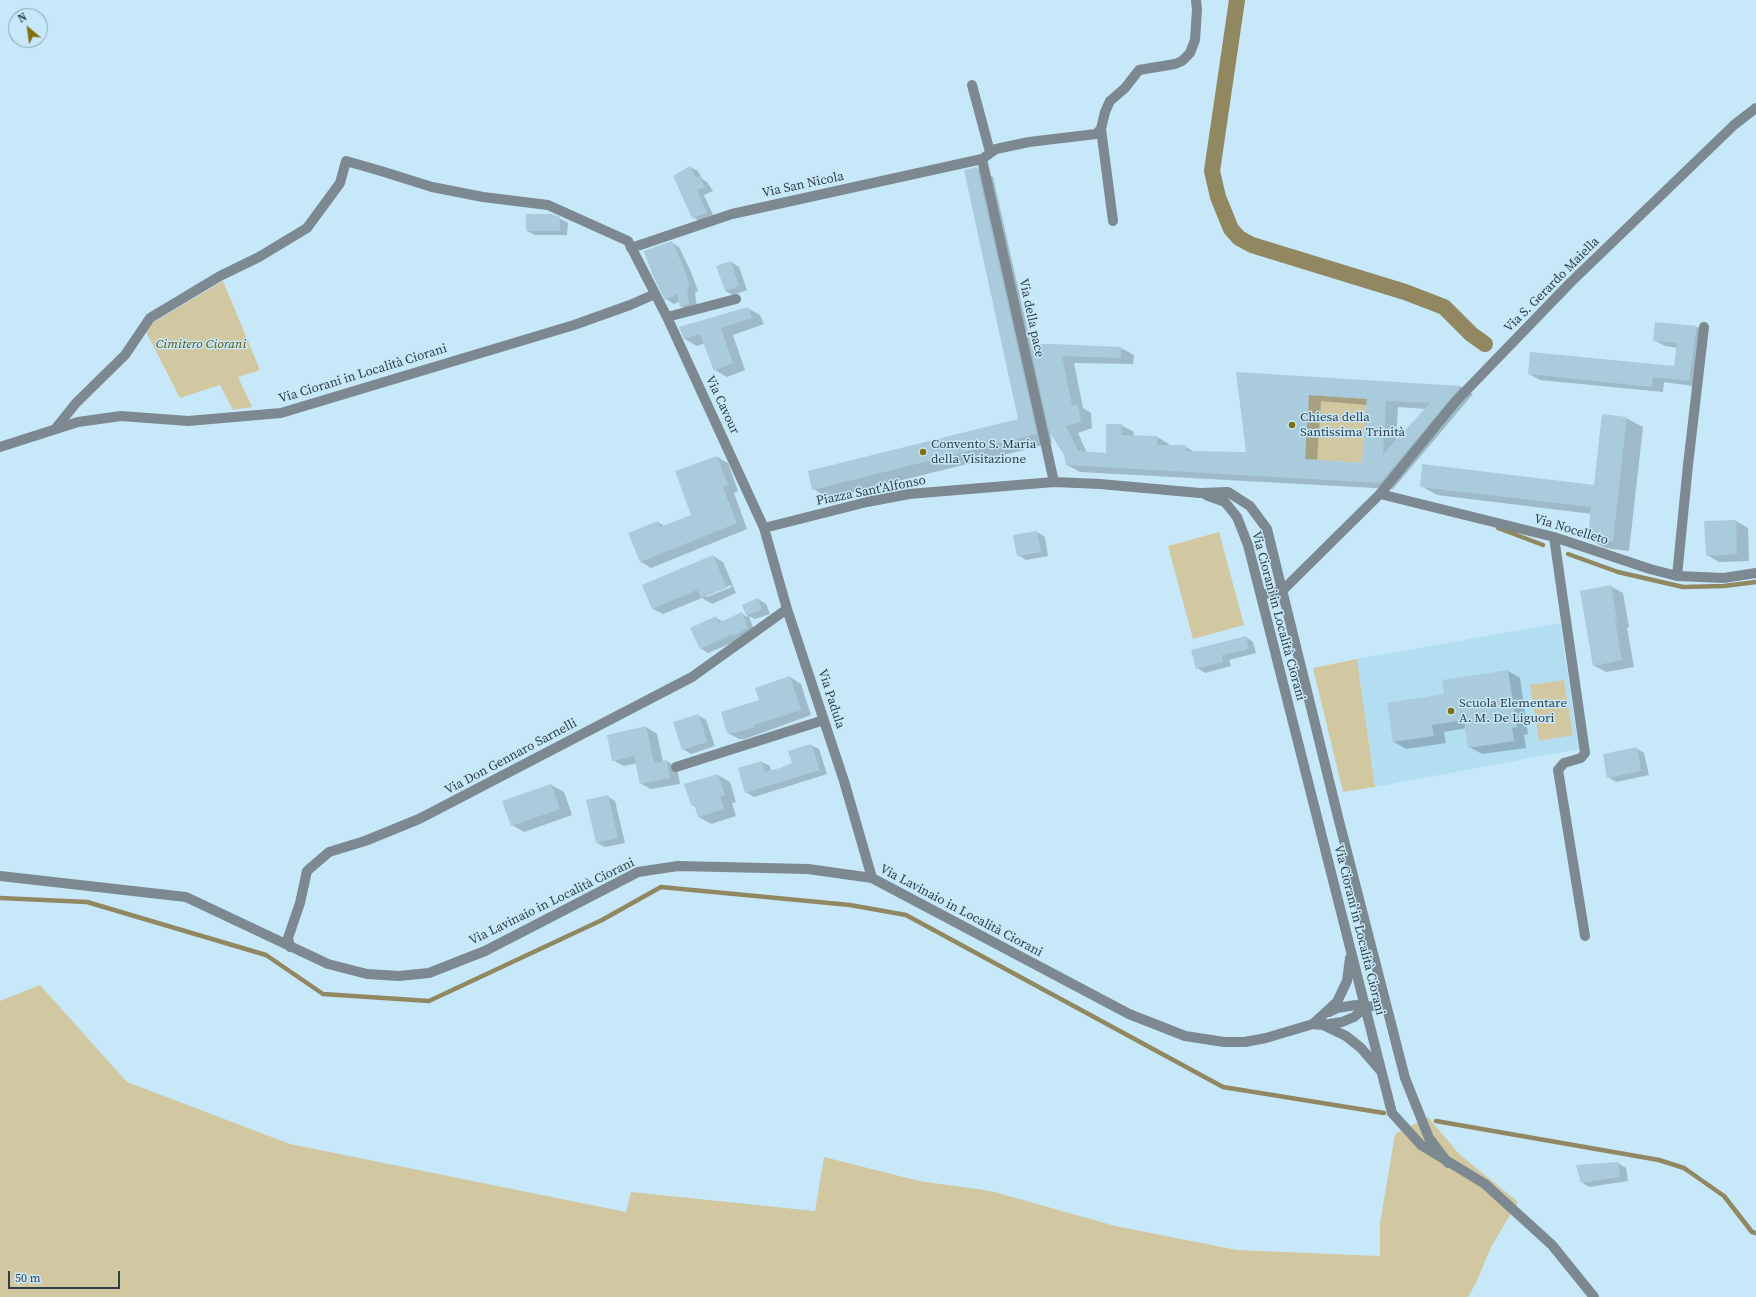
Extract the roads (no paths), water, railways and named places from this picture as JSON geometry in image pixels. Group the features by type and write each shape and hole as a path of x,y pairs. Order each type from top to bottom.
{"street":[{"path":"1114,221 1102,129 1105,112 1110,101 1125,88 1138,70 1182,62 1190,53 1195,40 1197,10 1196,0"},
{"name":"Via della pace","path":"972,85 1054,482"},
{"name":"Via S. Gerardo Maiella","path":"1282,591 1380,494 1467,389 1593,261 1734,125 1756,108"},
{"name":"Via San Nicola","path":"631,248 732,214 986,156 1030,142 1096,134 1102,129"},
{"path":"56,428 76,403 125,354 150,318 220,276 259,257 307,228 340,183 346,161 381,170 432,187 483,197 548,205 628,241 631,248"},
{"name":"Via Cavour","path":"631,248 667,317 764,528"},
{"name":"Via Ciorani in Località Ciorani","path":"0,447 78,422 121,416 188,421 281,413 574,324 630,305 655,294"},
{"path":"667,317 736,299"},
{"path":"1677,576 1704,327"},
{"name":"Piazza Sant'Alfonso","path":"764,528 867,502 909,494 1054,482 1100,484 1200,493"},
{"name":"Via Ciorani in Località Ciorani","path":"1200,493 1228,492 1250,506 1267,529 1405,1078 1429,1138 1448,1163"},
{"name":"Via Ciorani in Località Ciorani","path":"1200,493 1225,502 1237,517 1248,545 1392,1113 1421,1145 1448,1163 1485,1184 1552,1245 1594,1297"},
{"name":"Via Nocelleto","path":"1380,494 1554,537 1650,569 1677,576 1724,578 1756,573"},
{"name":"Via Padula","path":"764,528 787,609 844,781 872,878"},
{"path":"1554,537 1585,753 1582,758 1564,763 1558,770 1585,936"},
{"path":"1261,595 1282,591"},
{"name":"Via Don Gennaro Sarnelli","path":"290,947 288,938 300,903 307,871 329,852 365,841 419,819 692,677 787,609"},
{"path":"676,767 824,720"},
{"name":"Via Lavinaio in Località Ciorani","path":"0,876 186,897 328,964 367,974 400,976 429,973 485,951 638,872 678,866 800,868 872,878 1130,1014 1185,1036 1224,1042 1245,1042 1266,1038 1319,1022 1342,1022 1354,1017 1365,1008 1385,1002"},
{"path":"1319,1022 1337,1002 1347,981 1351,952"},
{"path":"1319,1022 1337,1008 1356,1005 1365,1008"},
{"path":"1319,1022 1346,1036 1361,1048 1382,1072"}],"waterway":[{"path":"1237,0 1212,171 1218,197 1231,229 1239,238 1252,245 1405,292 1444,307 1471,334 1485,344"},
{"path":"1498,528 1543,545"},
{"path":"1568,554 1618,572 1683,587 1724,586 1756,582"},
{"path":"0,898 87,902 266,955 323,994 429,1001 602,920 661,887 850,905 906,915 1223,1087 1384,1113"},
{"path":"1436,1121 1659,1160 1684,1168 1724,1196 1752,1232 1756,1233"}],"place":[{"name":"Chiesa della Santissima Trinità","path":"1292,425"},
{"name":"Convento S. Maria della Visitazione","path":"923,452"},
{"name":"Scuola Elementare A. M. De Liguori","path":"1451,711"}],"park label":[{"name":"Cimitero Ciorani","path":"201,345"}]}
